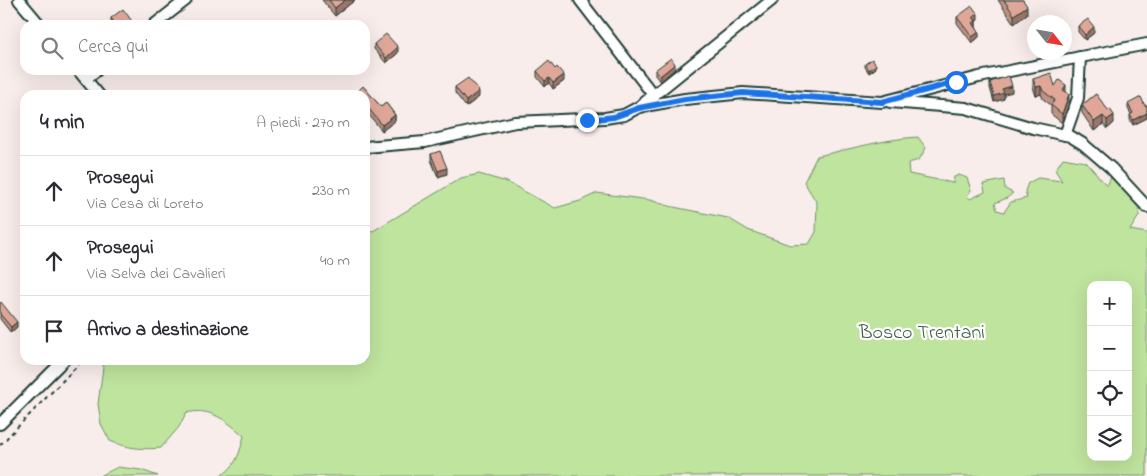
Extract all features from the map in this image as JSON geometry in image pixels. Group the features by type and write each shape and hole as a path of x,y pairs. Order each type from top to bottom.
{"street":[{"path":"19,0 36,20"},
{"path":"160,20 186,0"},
{"path":"580,0 654,96"},
{"path":"370,147 425,142 515,122 605,118 624,115 639,108 772,0"},
{"path":"882,102 956,82 1147,44"},
{"path":"1065,135 1078,98 1080,57"},
{"path":"82,75 95,90"},
{"path":"86,79 91,75"},
{"path":"639,108 685,99 743,93 966,108 1033,128 1065,135 1079,141 1111,168 1147,207"},
{"path":"0,424 59,365"}],"path":[{"path":"0,445 79,365"}],"green space":[{"name":"Bosco Trentani","path":"918,137 926,148 919,160 908,163 909,174 953,183 954,177 959,175 967,178 971,190 967,196 970,199 985,192 983,184 1004,180 1005,189 1013,193 995,203 997,210 1004,212 1011,202 1027,198 1025,191 1028,183 1038,178 1062,181 1055,170 1063,158 1086,162 1107,186 1111,177 1139,200 1139,216 1130,230 1147,233 1147,476 220,476 234,464 244,436 217,416 203,412 186,413 179,427 161,448 154,449 135,448 110,441 101,424 98,404 103,365 370,365 370,230 373,231 461,178 479,174 507,182 555,208 580,201 597,193 650,200 669,206 728,218 748,230 790,245 809,244 816,232 817,203 804,182 817,156 880,142"},
{"path":"118,467 141,470 158,476 100,476"}],"building":[{"path":"329,0 345,0 335,8"},
{"path":"1004,0 1023,0 1027,6 1014,15"},
{"path":"972,6 978,14 973,17 976,21 973,23 979,32 972,37 957,17"},
{"path":"123,9 131,20 112,20 111,18"},
{"path":"1088,19 1094,27 1085,35 1078,26"},
{"path":"386,34 398,47 386,58 374,44"},
{"path":"671,58 675,64 660,76 655,70"},
{"path":"872,59 876,65 869,70 865,64"},
{"path":"549,61 555,69 557,67 564,75 553,83 549,78 545,81 537,71"},
{"path":"1051,73 1055,86 1059,80 1066,85 1063,90 1069,94 1062,114 1051,105 1055,100 1043,91 1041,86 1036,87 1033,79"},
{"path":"1009,76 1012,86 1002,89 1004,93 994,96 990,82"},
{"path":"468,78 479,91 466,101 455,87"},
{"path":"370,94 381,107 386,103 395,115 382,125 370,110"},
{"path":"1096,94 1114,115 1107,120 1103,116 1094,122 1082,105"},
{"path":"1141,97 1145,106 1147,105 1147,113 1133,120 1130,115 1133,113 1128,104"},
{"path":"440,151 447,168 438,171 431,154"},
{"path":"1,302 17,322 11,327 0,314"}],"route":[{"path":"587,120 628,114 639,108 685,99 743,93 882,102 956,82"}]}
